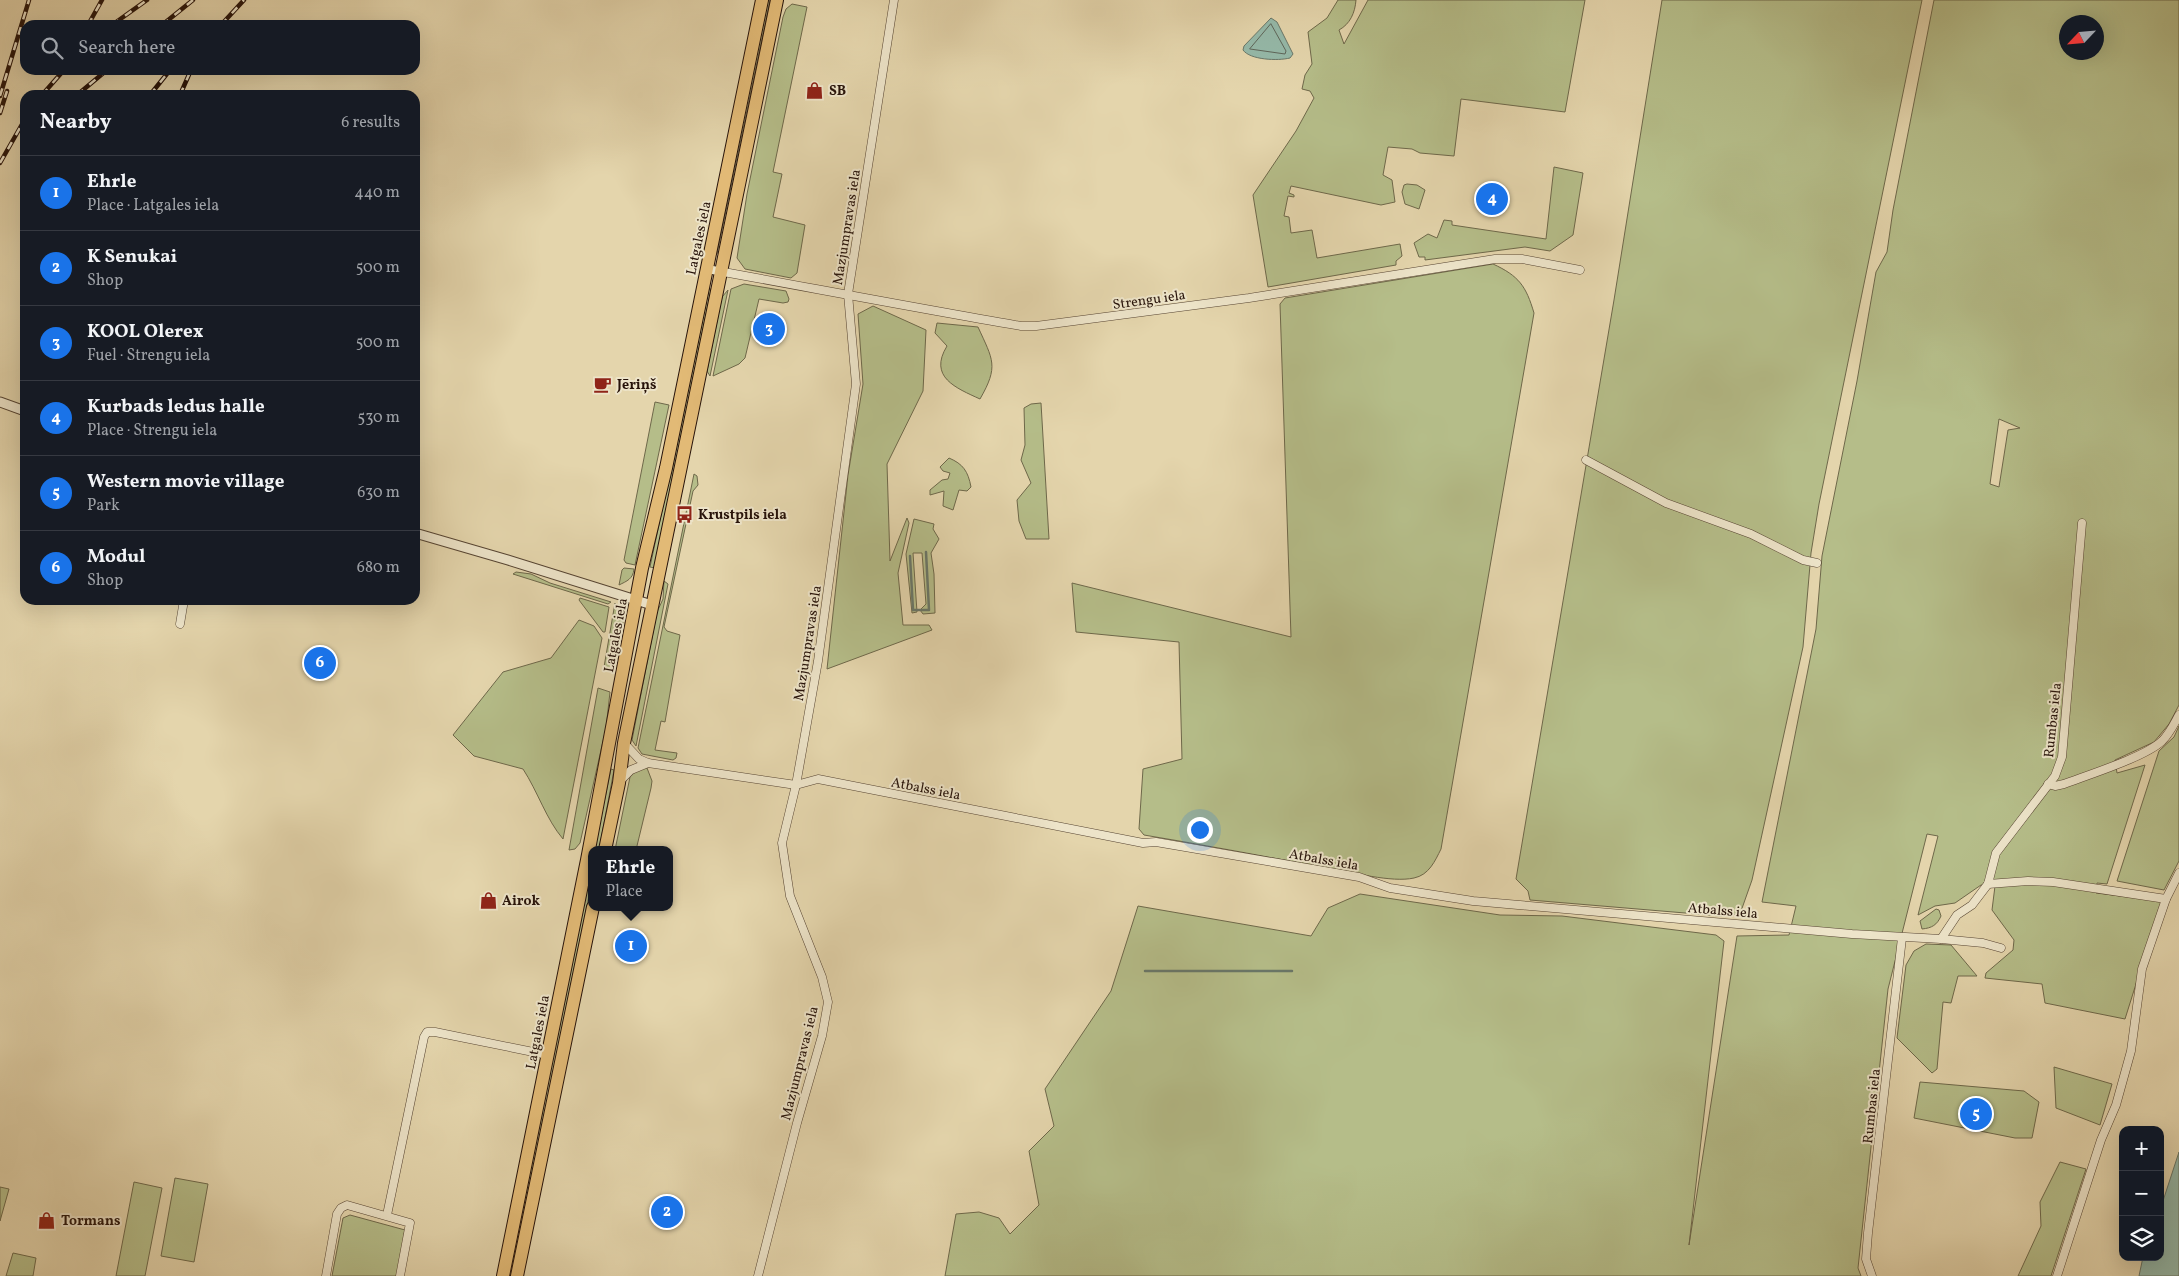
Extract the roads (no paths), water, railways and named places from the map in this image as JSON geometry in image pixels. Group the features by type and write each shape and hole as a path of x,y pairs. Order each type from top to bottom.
{"highway":[{"name":"Latgales iela","path":"589,846 642,568 666,468 762,0"},
{"path":"606,846 619,783 624,743 777,0"},
{"name":"Latgales iela","path":"503,1276 588,851"},
{"path":"517,1276 592,911"}],"street":[{"name":"Mazjumpravas iela","path":"758,1276 797,1123 822,1036 828,1002 822,977 790,896 782,843 796,785 818,662 856,384 848,294 894,0"},
{"name":"Strengu iela","path":"707,269 1021,326 1036,326 1249,298 1495,259 1522,258 1580,270"},
{"path":"0,402 20,409"},
{"path":"1586,460 1666,503 1742,530 1803,560 1817,564"},
{"name":"Rumbas iela","path":"1941,939 1957,915 1972,904 1988,884 1996,852 2055,776 2062,757 2082,523"},
{"path":"420,534 652,605"},
{"path":"180,624 183,605"},
{"path":"2048,784 2055,786 2064,784 2146,752 2166,737 2179,715"},
{"name":"Atbalss iela","path":"624,743 639,759 648,763 796,785 818,779 1143,843 1156,842 1358,877 1390,888 1473,900 1902,938 1941,939 1983,943 2001,948"},
{"path":"619,783 631,770 648,763"},
{"path":"2057,1276 2101,1140 2116,1105 2131,1051 2142,969 2166,899 2179,873"},
{"path":"1988,884 2053,882 2166,899"},
{"name":"Rumbas iela","path":"1872,1276 1866,1259 1868,1233 1902,938"},
{"path":"387,1215 424,1037 427,1032 548,1055"},
{"path":"326,1276 337,1214 341,1208 347,1205 410,1223 400,1276"}],"water":[{"path":"1271,18 1277,22 1293,54 1290,58 1258,58 1243,50 1244,46"},
{"path":"2179,1152 2179,1276 2139,1276 2142,1261 2164,1261 2164,1198"}],"waterway":[{"path":"910,556 913,610 929,610 926,552"},
{"path":"1145,971 1292,971"}],"railway":[{"path":"23,20 29,0"},
{"path":"91,20 102,0"},
{"path":"119,20 147,0"},
{"path":"168,20 193,0"},
{"path":"226,20 244,0"},
{"path":"0,96 20,30"},
{"path":"46,90 60,75"},
{"path":"83,90 101,75"},
{"path":"154,90 166,75"},
{"path":"182,90 189,75"},
{"path":"0,113 7,91"},
{"path":"0,163 20,128"}],"place":[{"name":"SB","path":"815,90"},
{"name":"Kurbads ledus halle","path":"1492,199"},
{"name":"KOOL Olerex","path":"769,329"},
{"name":"Jēriņš","path":"603,384"},
{"name":"Krustpils iela","path":"684,514"},
{"name":"Modul","path":"320,663"},
{"name":"Airok","path":"488,900"},
{"name":"Ehrle","path":"631,946"},
{"name":"Western movie village","path":"1976,1114"},
{"name":"K Senukai","path":"667,1212"},
{"name":"Tormans","path":"47,1220"}]}
